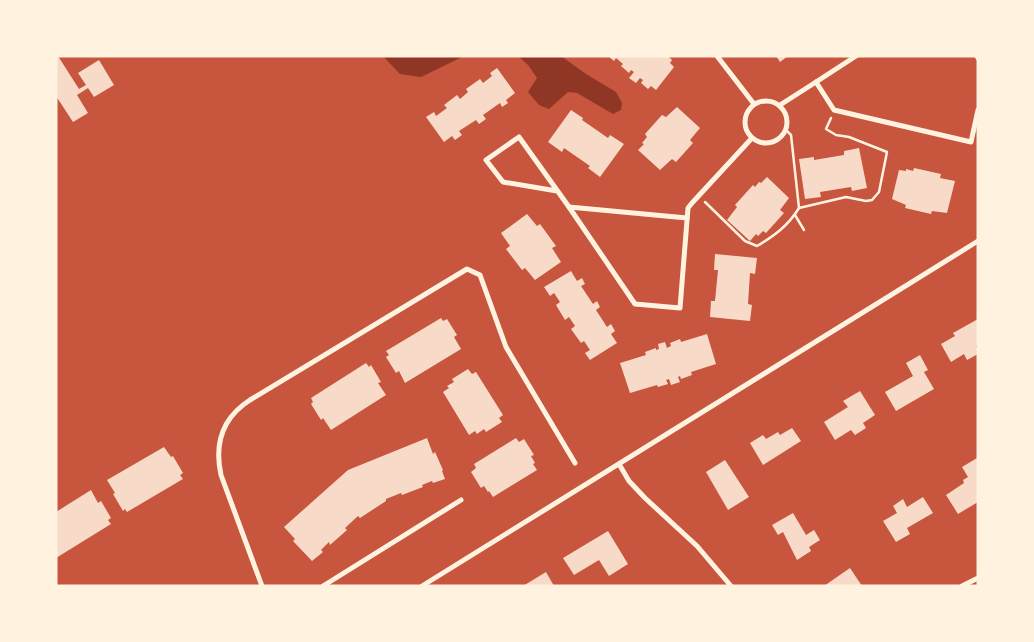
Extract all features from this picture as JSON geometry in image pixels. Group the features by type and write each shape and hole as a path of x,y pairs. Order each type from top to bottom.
{"street":[{"path":"718,56 754,104"},
{"path":"780,105 856,56"},
{"path":"816,82 834,110 970,142 978,110"},
{"path":"767,100 780,105 787,116 786,130 781,137 769,143 760,142 752,138 745,129 745,117 750,107 760,101 767,100"},
{"path":"557,191 503,182 486,160 519,137 569,207 635,304 680,308 688,208 752,138"},
{"path":"569,207 687,218"},
{"path":"422,586 978,241"},
{"path":"262,586 221,475 218,456 221,437 229,420 246,403 467,269 480,275 506,346 575,463"},
{"path":"619,464 629,481 697,546 731,586"},
{"path":"323,586 461,500"},
{"path":"962,586 978,578"}],"path":[{"path":"799,208 846,197 866,201 872,200 879,192 887,152 849,137 836,135 826,129 834,110"},
{"path":"698,196 745,241 757,246 776,234 799,208 791,135 786,130"},
{"path":"795,214 804,230"}],"shaded area":[{"path":"383,56 464,56 421,77 400,74"},
{"path":"518,56 561,56 616,92 622,103 621,110 613,114 577,93 568,92 549,109 539,105 528,92 537,78 528,65"}],"building":[{"path":"58,56 79,89 86,85 78,73 99,60 114,85 94,97 88,88 77,95 88,113 73,122 56,96 56,57"},
{"path":"608,56 668,56 672,60 670,63 674,67 656,90 651,86 648,89 641,83 643,80 640,78 636,83 629,78 634,72 631,70 629,73 616,58 614,61"},
{"path":"776,56 788,56 780,62"},
{"path":"497,68 515,93 506,100 508,103 502,107 500,103 483,115 486,119 479,124 476,120 459,131 462,135 455,140 452,136 444,142 426,117 434,112 436,116 447,108 444,105 457,95 460,99 468,92 466,89 480,79 483,83 492,76 490,73"},
{"path":"677,107 700,128 690,140 693,143 676,162 672,159 660,170 638,150 644,144 642,143 647,137 645,134 662,115 666,117"},
{"path":"571,110 608,138 610,135 624,144 600,177 588,168 590,166 564,148 562,152 548,142"},
{"path":"859,148 867,188 852,191 851,187 820,192 821,197 805,199 799,159 814,157 814,160 844,155 844,151"},
{"path":"914,168 941,174 940,178 955,181 947,213 932,211 931,214 905,208 906,205 892,199 899,170 913,171"},
{"path":"767,177 789,198 780,210 784,213 766,233 763,231 758,236 756,234 750,241 727,220 737,207 735,205 753,185 755,187"},
{"path":"527,214 537,226 540,224 556,246 552,248 561,262 535,280 525,268 522,270 506,249 510,246 501,233"},
{"path":"715,254 757,258 755,274 750,273 748,304 752,305 750,321 710,317 711,301 715,301 718,270 714,270"},
{"path":"571,271 577,281 582,278 585,284 581,286 593,304 597,301 600,307 596,310 607,327 611,324 615,331 611,334 617,343 590,360 585,353 590,350 584,341 581,343 571,329 575,326 569,317 565,320 556,305 560,302 554,293 550,296 544,287"},
{"path":"441,318 443,321 447,319 457,335 454,337 461,349 405,383 399,371 396,373 386,357 389,355 386,351"},
{"path":"978,319 978,346 976,346 978,354 967,360 964,354 951,362 941,344 955,336 953,333"},
{"path":"707,334 716,364 691,372 692,375 681,379 680,376 678,377 680,382 671,385 669,379 666,380 668,384 658,387 657,385 630,393 620,363 646,355 645,352 656,348 656,350 659,349 658,344 665,342 667,348 671,346 670,343 680,339 681,342"},
{"path":"920,355 928,370 924,372 934,389 896,411 885,392 913,376 906,363"},
{"path":"366,363 369,367 371,365 381,382 378,383 386,395 331,430 323,418 321,420 311,404 313,402 311,398"},
{"path":"468,369 472,374 476,372 503,415 499,418 502,422 486,432 484,429 477,434 475,431 469,435 443,392 449,388 447,386 454,382 452,379"},
{"path":"860,391 875,415 863,423 866,428 855,435 851,430 835,440 824,422 848,407 843,401"},
{"path":"792,428 801,441 763,465 750,443 763,435 766,439 778,432 780,435"},
{"path":"427,438 433,454 435,452 443,470 445,479 433,483 432,481 422,485 423,487 386,499 386,501 360,518 358,516 345,528 347,530 330,545 329,542 321,550 323,552 312,561 293,541 295,539 284,527 348,470"},
{"path":"516,438 519,442 524,439 534,455 531,456 537,470 493,497 484,486 481,488 471,472 476,468 474,464"},
{"path":"164,447 171,457 173,456 183,473 180,475 183,479 127,512 125,509 123,511 107,480"},
{"path":"977,458 978,502 958,514 946,495 964,483 963,480 968,477 962,467"},
{"path":"725,460 749,497 728,510 706,472"},
{"path":"91,490 98,503 101,501 111,518 108,520 111,524 56,558 56,512"},
{"path":"923,497 933,513 907,528 910,534 896,542 883,521 897,513 893,506 903,499 907,507"},
{"path":"793,513 806,535 814,530 820,540 809,547 811,551 797,560 783,532 778,535 772,525"},
{"path":"608,531 628,564 609,576 599,560 574,575 563,558"},
{"path":"850,568 862,586 824,586"},
{"path":"546,572 554,586 523,586"}]}
